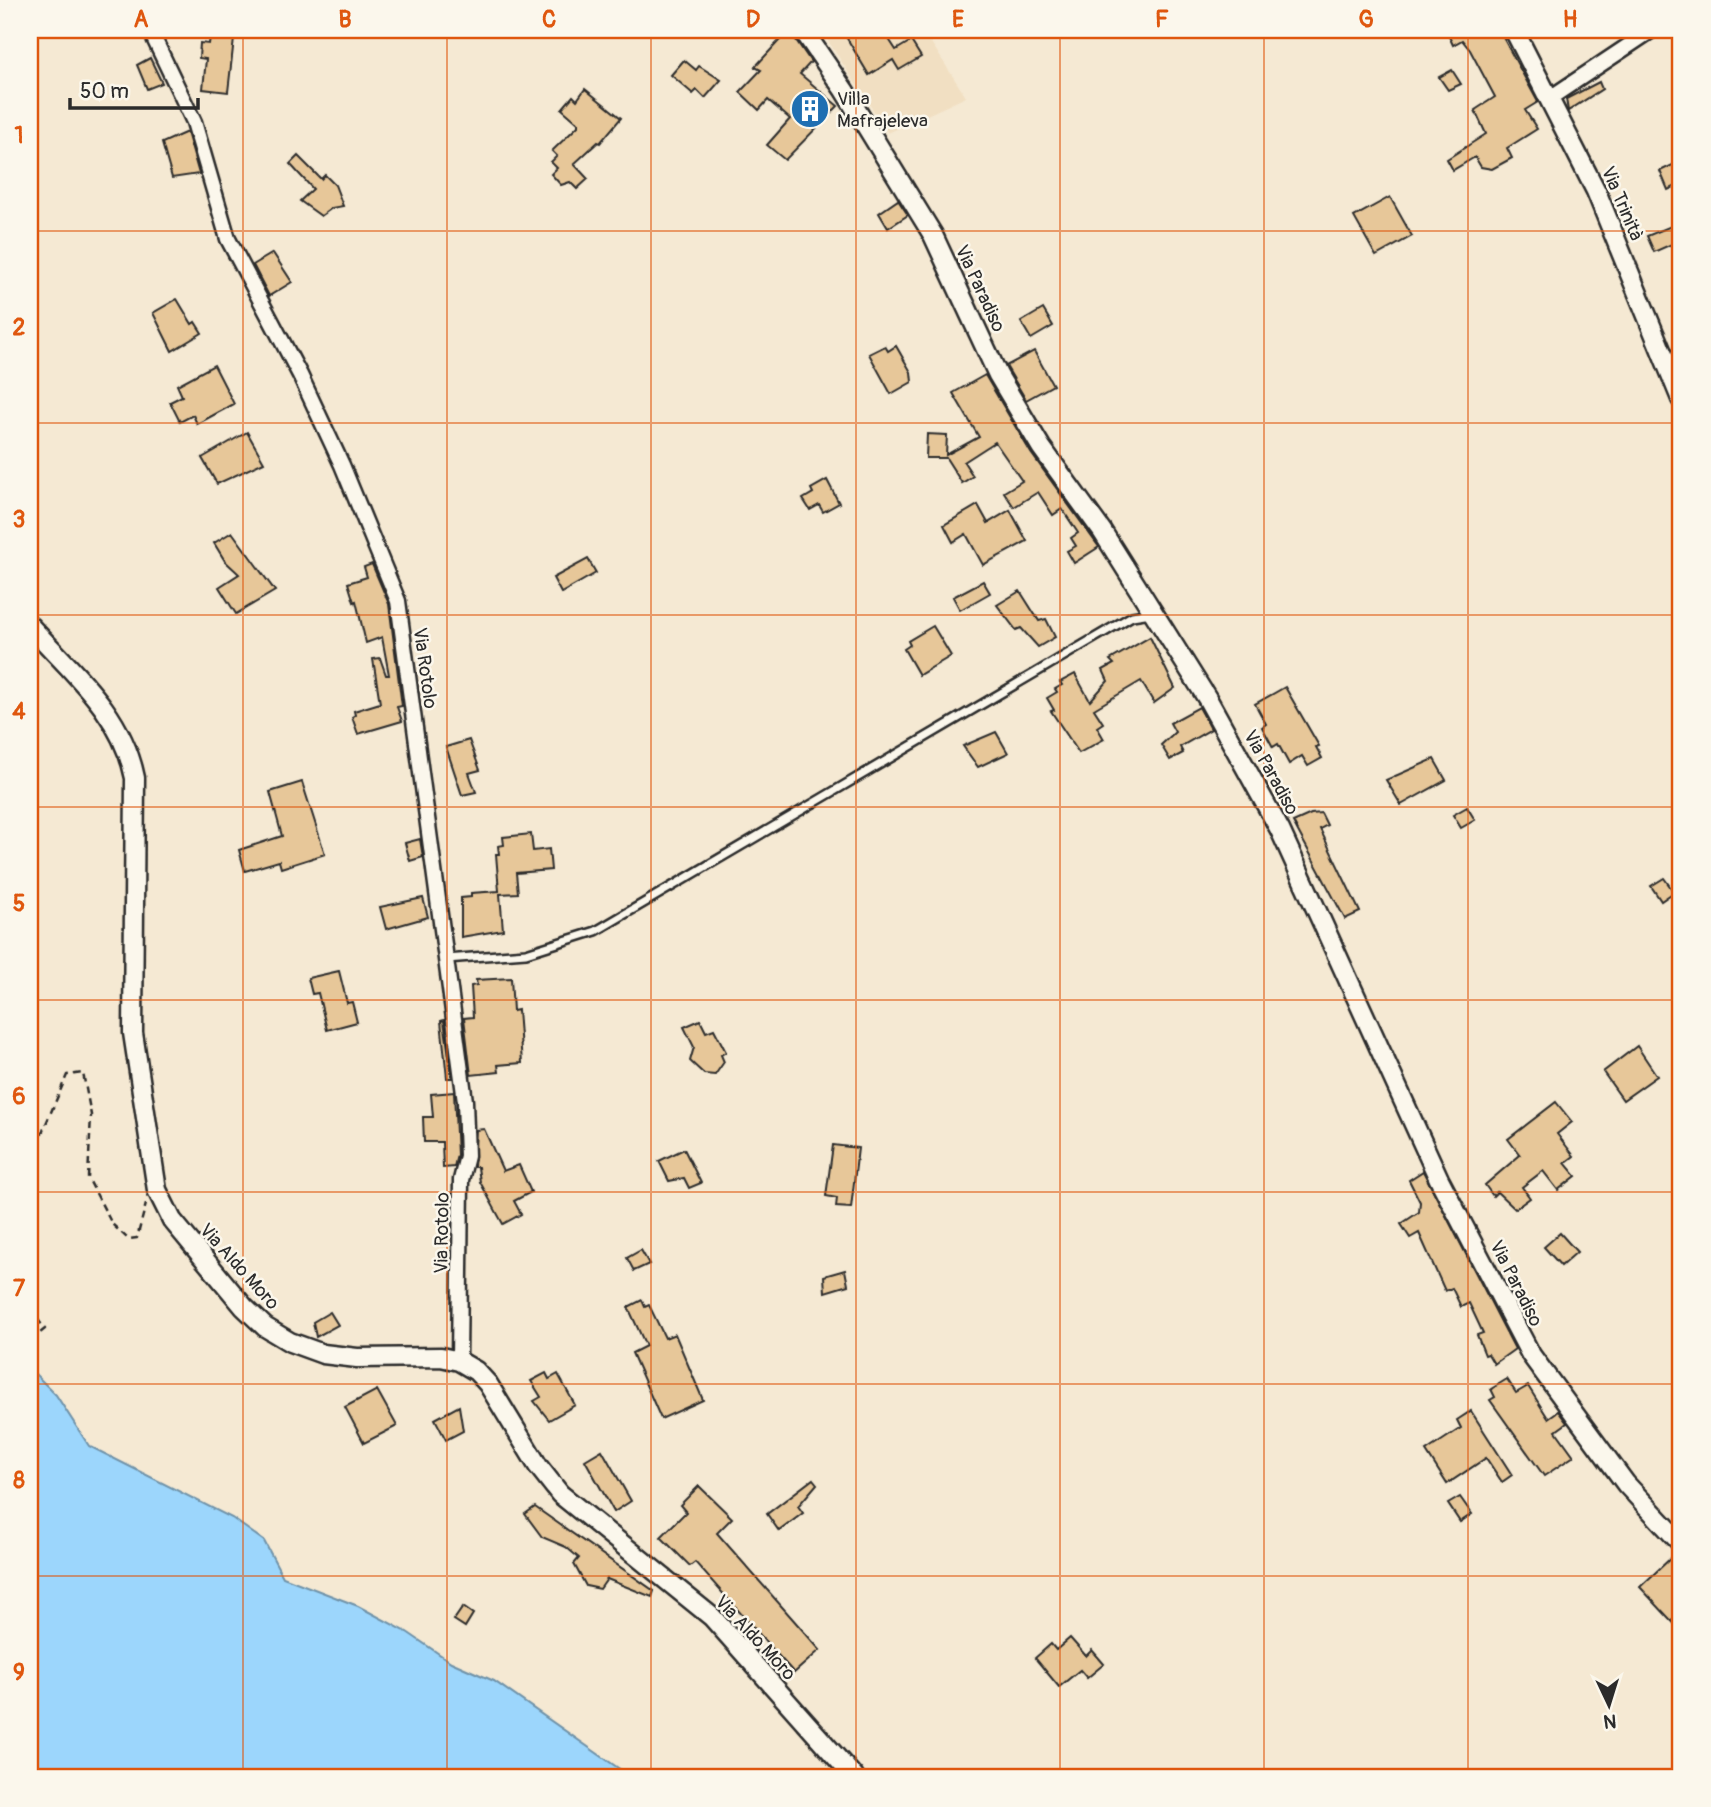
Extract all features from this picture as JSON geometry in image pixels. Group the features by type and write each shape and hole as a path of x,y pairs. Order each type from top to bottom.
{"street":[{"name":"Via Rotolo","path":"150,30 194,122 228,239 300,375 342,466 398,601 465,1101 467,1156 461,1180 459,1361"},
{"name":"Via Paradiso","path":"803,30 845,90 933,235 998,375 1041,447 1102,531 1207,698 1280,830 1435,1170 1531,1355 1626,1484 1681,1543"},
{"name":"Via Trinità","path":"1514,30 1596,191 1681,399"},
{"path":"1550,98 1652,30"},
{"name":"Via Aldo Moro","path":"30,626 110,714 129,749 135,778 132,1033 157,1190 172,1220 244,1307 265,1327 290,1342 323,1354 357,1358 441,1357 459,1361 476,1371 488,1384 538,1466 560,1494 712,1617 854,1777"}],"lane":[{"path":"446,959 526,953 596,932 1132,616 1152,612"}],"path":[{"path":"30,1115 33,1154 67,1075 83,1073 91,1115 88,1178 112,1224 128,1238 137,1238 143,1208 157,1190"},
{"path":"30,1249 30,1286"},
{"path":"30,1309 45,1329 40,1333"}],"shaded area":[{"path":"821,30 923,30 966,97 888,133"}],"water":[{"path":"30,1369 56,1395 89,1446 232,1518 264,1541 283,1577 358,1606 407,1632 451,1662 494,1681 631,1777 30,1777"}],"building":[{"path":"211,30 235,30 228,92 203,89 206,59 199,58 200,43 209,44"},
{"path":"789,30 811,62 800,74 838,106 785,160 767,145 790,119 768,100 759,110 740,92 761,70 755,67"},
{"path":"842,30 883,30 896,50 911,41 921,57 899,70 893,60 869,75"},
{"path":"1446,30 1499,30 1538,102 1525,110 1537,129 1507,148 1512,158 1492,169 1481,167 1475,157 1453,170 1447,159 1486,134 1475,110 1495,97 1470,50 1462,40 1453,45"},
{"path":"150,58 162,83 147,89 137,65"},
{"path":"684,60 696,70 699,66 721,80 705,98 697,90 693,94 671,75"},
{"path":"1452,70 1461,84 1448,90 1439,77"},
{"path":"1599,82 1602,89 1568,111 1566,99"},
{"path":"585,89 621,118 600,143 574,164 588,179 577,189 570,182 561,185 551,174 557,168 551,162 557,156 552,151 578,126 562,109 573,96 577,100"},
{"path":"187,132 199,174 172,178 162,143"},
{"path":"298,156 321,179 325,175 335,185 343,206 332,208 321,216 300,201 313,189 290,164"},
{"path":"1681,161 1681,184 1668,190 1660,171"},
{"path":"1390,197 1412,236 1376,256 1354,217"},
{"path":"898,200 908,215 888,228 879,213"},
{"path":"1676,224 1681,240 1654,252 1647,236"},
{"path":"273,253 292,282 269,296 253,265"},
{"path":"177,299 192,324 195,322 202,333 172,351 153,313"},
{"path":"1043,309 1053,326 1031,339 1021,322"},
{"path":"885,346 888,351 896,346 911,372 912,382 891,394 869,354"},
{"path":"1034,351 1053,385 1026,400 1006,366"},
{"path":"214,365 234,404 197,424 193,415 180,422 170,402 182,396 177,385"},
{"path":"985,375 1031,453 1099,547 1074,563 1067,551 1076,546 1071,538 1078,533 1062,509 1053,515 1038,492 1014,507 1004,492 1022,481 995,442 964,462 973,476 962,483 946,458 926,458 927,434 947,435 946,455 979,437 953,393"},
{"path":"247,432 264,462 217,484 202,458"},
{"path":"827,480 839,503 823,512 819,505 810,510 803,499 813,493 811,489"},
{"path":"978,505 988,523 1010,510 1027,541 983,565 966,534 953,542 944,525"},
{"path":"232,532 275,591 236,614 219,587 239,574 225,561 214,543"},
{"path":"588,559 596,573 561,593 553,578"},
{"path":"372,564 389,604 402,706 397,707 402,721 358,734 352,717 355,715 354,711 380,703 373,659 380,658 386,675 389,675 382,637 366,643 356,601 354,602 348,583 367,577 364,567"},
{"path":"983,581 990,593 960,610 953,597"},
{"path":"1020,591 1039,621 1046,619 1055,637 1038,647 1021,628 1016,630 997,605"},
{"path":"933,626 951,656 919,675 904,649 910,645 908,641"},
{"path":"1150,637 1175,688 1154,703 1141,681 1094,709 1103,723 1097,727 1104,739 1079,753 1051,711 1054,710 1047,698 1057,692 1055,689 1062,685 1060,682 1075,674 1090,701 1108,681 1103,670 1114,664 1110,660"},
{"path":"1285,687 1319,746 1316,747 1322,758 1308,766 1302,756 1289,764 1278,744 1273,747 1262,727 1266,724 1255,704"},
{"path":"1199,707 1211,729 1180,747 1183,753 1170,760 1161,745 1175,732 1170,723"},
{"path":"996,732 1008,753 978,767 963,746"},
{"path":"469,740 480,770 469,773 476,792 462,795 446,747"},
{"path":"1434,759 1446,780 1401,805 1386,780"},
{"path":"302,782 325,854 281,868 279,861 245,871 239,850 282,836 270,792"},
{"path":"1467,807 1475,820 1461,828 1453,815"},
{"path":"1321,813 1327,825 1320,829 1360,912 1345,919 1293,822 1311,814"},
{"path":"531,834 533,851 549,849 551,870 516,873 518,893 500,894 503,930 461,937 461,898 471,897 471,893 499,891 496,854 499,854 498,846 504,845 503,837"},
{"path":"420,839 423,857 410,861 405,843"},
{"path":"1664,878 1674,892 1661,901 1651,886"},
{"path":"423,898 428,917 386,929 380,907"},
{"path":"339,971 347,1003 352,1002 357,1022 327,1030 318,993 312,994 308,978"},
{"path":"511,978 513,1011 518,1010 522,1063 498,1065 499,1072 471,1075 464,1018 473,1017 471,986 477,985 476,980"},
{"path":"444,1020 452,1078 447,1078 441,1021"},
{"path":"700,1020 706,1032 714,1029 726,1052 721,1055 724,1062 715,1075 704,1074 690,1061 694,1047 684,1027"},
{"path":"1637,1046 1657,1076 1623,1100 1603,1072"},
{"path":"454,1092 457,1155 454,1167 443,1168 442,1142 424,1142 423,1117 433,1117 431,1094"},
{"path":"1556,1102 1572,1122 1557,1134 1574,1156 1565,1163 1576,1176 1558,1190 1543,1171 1522,1187 1530,1198 1515,1209 1497,1192 1493,1196 1485,1185 1520,1155 1508,1139"},
{"path":"484,1129 503,1171 519,1165 531,1192 514,1201 521,1214 503,1224 480,1182 478,1167 474,1167 476,1130"},
{"path":"833,1145 858,1148 851,1208 836,1207 837,1198 826,1196"},
{"path":"684,1149 701,1183 689,1188 684,1178 669,1181 659,1161"},
{"path":"1423,1171 1515,1349 1494,1364 1488,1354 1485,1355 1477,1335 1483,1333 1469,1303 1461,1307 1452,1288 1445,1291 1419,1233 1410,1238 1401,1224 1419,1212 1420,1202 1409,1180"},
{"path":"1560,1233 1577,1252 1561,1266 1544,1247"},
{"path":"641,1250 649,1264 634,1271 627,1258"},
{"path":"845,1270 848,1285 825,1292 824,1276"},
{"path":"642,1300 645,1307 649,1305 665,1338 675,1334 703,1400 661,1419 632,1353 646,1346 628,1307"},
{"path":"330,1312 338,1325 316,1337 313,1322"},
{"path":"546,1373 549,1379 558,1374 575,1405 549,1420 534,1401 541,1397 531,1381"},
{"path":"1507,1379 1516,1393 1528,1386 1548,1418 1558,1411 1567,1423 1556,1431 1574,1456 1544,1476 1490,1400 1495,1397 1491,1389"},
{"path":"377,1390 397,1426 364,1443 345,1407"},
{"path":"459,1406 463,1431 446,1440 435,1419"},
{"path":"1471,1411 1512,1475 1502,1482 1486,1458 1447,1484 1426,1451 1461,1428 1457,1420"},
{"path":"602,1450 631,1501 614,1512 585,1460"},
{"path":"813,1479 817,1484 798,1506 803,1513 779,1531 767,1514"},
{"path":"699,1486 732,1518 717,1533 820,1650 794,1673 695,1562 690,1566 661,1537 686,1512 680,1505"},
{"path":"1460,1497 1472,1514 1460,1522 1448,1504"},
{"path":"535,1507 654,1591 652,1597 607,1579 600,1589 586,1586 574,1564 579,1558 566,1547 542,1537 525,1514"},
{"path":"1673,1556 1681,1565 1681,1631 1640,1587"},
{"path":"463,1607 473,1614 465,1627 454,1620"},
{"path":"1070,1638 1086,1656 1092,1650 1104,1664 1087,1678 1080,1670 1059,1687 1035,1658 1051,1644 1056,1650"}],"place":[{"name":"Villa Mafrajeleva","path":"810,109"}]}
